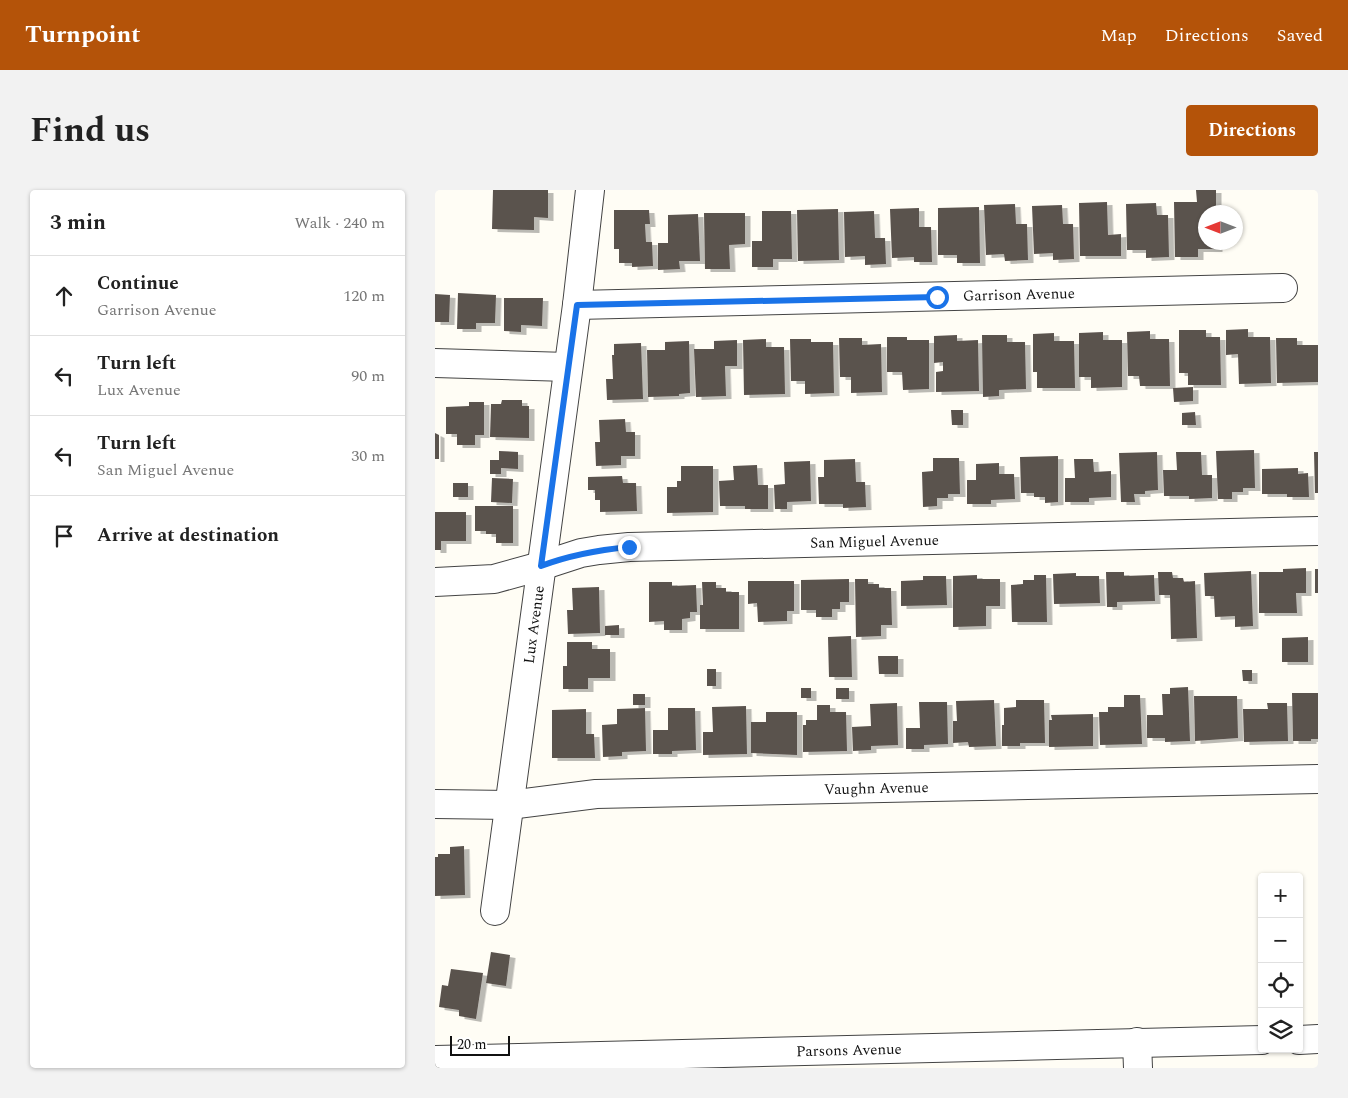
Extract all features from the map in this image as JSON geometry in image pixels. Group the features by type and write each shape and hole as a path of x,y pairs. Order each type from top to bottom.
{"street":[{"name":"Lux Avenue","path":"495,911 577,305 590,190"},
{"name":"Garrison Avenue","path":"577,305 1283,288"},
{"path":"435,363 568,367"},
{"name":"San Miguel Avenue","path":"435,582 494,579 581,553 629,547 1318,531"},
{"name":"Vaughn Avenue","path":"435,804 509,805 596,794 1318,779"},
{"path":"1303,1040 1318,1039"},
{"name":"Parsons Avenue","path":"435,1060 553,1062 1138,1055 1258,1040"}],"building":[{"path":"493,190 548,190 548,218 534,217 534,230 492,229"},
{"path":"1196,190 1216,190 1216,205 1198,205 1198,257 1175,257 1174,202 1197,202"},
{"path":"1107,202 1108,235 1121,234 1121,256 1080,256 1079,203"},
{"path":"1156,203 1157,215 1168,215 1169,257 1146,258 1146,250 1127,250 1126,204"},
{"path":"1015,204 1016,224 1027,224 1028,260 1005,261 1004,254 986,255 984,205"},
{"path":"1062,205 1063,224 1073,224 1074,259 1053,260 1053,253 1034,254 1032,206"},
{"path":"979,207 980,263 957,263 957,255 938,255 938,208"},
{"path":"919,208 919,227 931,227 932,262 914,262 914,257 892,258 890,209"},
{"path":"838,209 839,260 798,261 797,210"},
{"path":"614,210 649,210 650,224 645,224 646,242 652,242 653,266 632,267 632,263 619,263 619,249 614,249"},
{"path":"762,211 791,211 792,259 773,259 773,267 752,267 752,241 762,241"},
{"path":"874,211 875,238 885,238 886,264 865,265 865,256 845,257 844,212"},
{"path":"704,213 745,213 745,244 729,245 730,269 705,269"},
{"path":"698,214 700,261 679,261 680,269 658,270 658,243 668,243 668,215"},
{"path":"458,293 496,295 495,323 476,323 476,329 457,329"},
{"path":"435,294 450,295 449,322 435,322"},
{"path":"504,298 543,298 542,326 521,325 521,332 504,331"},
{"path":"1248,329 1248,337 1270,337 1271,383 1239,384 1238,354 1226,355 1226,330"},
{"path":"1179,330 1206,330 1206,337 1220,337 1221,385 1188,385 1188,373 1179,373"},
{"path":"1150,331 1150,339 1169,339 1170,386 1140,386 1139,376 1128,376 1127,332"},
{"path":"1103,332 1103,340 1122,340 1122,387 1091,388 1091,377 1079,377 1079,333"},
{"path":"1054,333 1054,341 1074,341 1075,388 1037,388 1037,372 1033,372 1033,334"},
{"path":"957,335 957,341 978,340 979,391 936,392 936,372 943,371 943,362 934,363 934,336"},
{"path":"982,335 1007,335 1007,342 1025,342 1026,389 999,390 999,396 983,397"},
{"path":"887,337 907,337 907,340 929,340 929,389 903,390 902,372 887,372"},
{"path":"839,338 862,338 862,345 881,344 882,392 851,393 851,377 840,377"},
{"path":"1276,338 1297,338 1297,345 1318,345 1318,382 1277,383"},
{"path":"766,339 766,347 784,347 785,394 744,395 743,340"},
{"path":"790,339 811,339 811,342 833,342 834,393 805,394 805,381 791,381"},
{"path":"737,340 737,366 725,366 726,396 696,397 694,349 714,349 714,341"},
{"path":"689,341 690,393 679,394 679,396 648,397 647,350 665,350 665,342"},
{"path":"641,343 643,399 607,400 606,379 613,379 612,355 614,355 614,344"},
{"path":"1193,387 1193,401 1174,402 1173,388"},
{"path":"502,400 522,400 522,406 529,406 529,438 490,437 491,404 501,404"},
{"path":"469,402 484,402 484,435 475,435 475,445 457,445 457,434 446,434 446,407 469,406"},
{"path":"951,410 963,410 963,425 952,425"},
{"path":"1195,412 1196,425 1182,425 1182,413"},
{"path":"625,419 626,432 635,432 635,456 621,456 621,465 596,466 595,442 600,442 599,420"},
{"path":"435,433 439,435 439,459 435,459"},
{"path":"1254,450 1255,488 1243,488 1243,492 1232,492 1232,499 1218,499 1216,451"},
{"path":"499,451 518,452 518,469 501,468 501,474 490,474 490,460 499,460"},
{"path":"1157,452 1158,490 1145,491 1145,494 1134,494 1135,502 1121,502 1119,453"},
{"path":"1176,452 1201,452 1202,475 1212,475 1212,498 1189,499 1189,496 1164,496 1163,470 1177,470"},
{"path":"1314,452 1318,452 1318,493 1315,493"},
{"path":"1058,456 1058,502 1045,503 1045,497 1034,497 1034,493 1021,493 1020,457"},
{"path":"933,458 959,458 960,494 948,494 948,498 937,498 937,506 923,507 922,472 933,471"},
{"path":"855,459 856,482 865,482 866,507 843,508 843,504 819,504 818,477 824,477 824,460"},
{"path":"1074,459 1093,459 1094,472 1111,471 1111,497 1089,498 1089,502 1065,502 1065,478 1075,478"},
{"path":"810,461 811,501 787,502 787,509 775,509 774,485 785,484 784,462"},
{"path":"999,463 999,474 1014,474 1015,499 991,500 991,504 967,504 967,480 976,480 976,464"},
{"path":"757,465 758,485 768,485 768,509 745,509 745,506 720,506 719,481 734,480 733,466"},
{"path":"681,466 713,466 713,512 667,513 667,487 677,487 677,481 681,481"},
{"path":"1298,468 1298,474 1308,473 1309,497 1287,497 1287,494 1262,494 1262,469"},
{"path":"622,476 623,483 636,483 637,511 600,512 600,500 595,500 595,490 588,490 588,477"},
{"path":"492,478 513,479 512,503 491,502"},
{"path":"453,483 468,483 468,497 453,497"},
{"path":"475,506 513,506 513,543 496,543 496,534 486,534 486,531 475,531"},
{"path":"435,512 466,512 466,541 441,541 441,550 435,550"},
{"path":"1306,568 1306,593 1296,593 1297,613 1259,613 1259,572 1283,572 1283,569"},
{"path":"1315,569 1318,569 1318,593 1315,593"},
{"path":"1251,571 1253,626 1235,627 1235,616 1215,617 1214,596 1205,596 1204,573"},
{"path":"1106,572 1124,572 1124,576 1154,575 1155,601 1117,602 1117,607 1107,607"},
{"path":"1158,572 1172,572 1173,578 1183,578 1184,582 1195,581 1197,638 1171,639 1170,595 1159,595"},
{"path":"1076,573 1076,576 1099,576 1100,603 1054,604 1053,574"},
{"path":"977,575 977,579 1000,579 1000,606 986,606 986,626 953,627 953,576"},
{"path":"1034,575 1046,575 1047,622 1012,622 1011,585 1023,584 1023,580 1034,580"},
{"path":"923,576 946,576 947,605 901,606 901,581 923,580"},
{"path":"849,579 849,602 840,602 840,609 832,609 832,617 816,617 816,610 801,610 801,580"},
{"path":"855,579 868,579 868,584 879,584 879,588 891,588 892,625 881,625 881,636 856,637"},
{"path":"748,581 794,581 794,611 787,611 787,621 758,622 757,603 748,604"},
{"path":"649,582 672,582 672,586 696,585 697,612 690,612 690,618 682,619 682,630 664,630 664,621 649,622"},
{"path":"702,582 716,582 716,588 726,588 726,592 739,592 739,629 700,629 700,605 703,605"},
{"path":"599,587 600,633 568,634 567,610 573,610 572,588"},
{"path":"619,625 619,635 605,635 605,626"},
{"path":"851,636 852,677 829,677 828,637"},
{"path":"1308,637 1308,662 1282,662 1282,638"},
{"path":"567,642 592,642 592,649 610,649 610,678 588,678 588,689 563,689 563,666 567,666"},
{"path":"878,656 898,656 898,674 879,674"},
{"path":"707,669 716,669 716,686 707,686"},
{"path":"1242,670 1252,670 1252,681 1243,681"},
{"path":"1188,687 1190,741 1165,742 1165,738 1147,738 1147,715 1163,715 1162,694 1170,694 1170,688"},
{"path":"801,688 811,688 811,698 801,698"},
{"path":"836,688 849,688 849,699 836,699"},
{"path":"1292,693 1318,693 1318,739 1293,741"},
{"path":"633,694 645,694 645,705 633,705"},
{"path":"1124,695 1140,695 1142,744 1100,745 1099,712 1108,712 1108,707 1124,707"},
{"path":"1194,696 1237,696 1238,738 1195,741"},
{"path":"994,700 996,746 969,747 968,742 953,743 953,721 957,721 956,701"},
{"path":"1016,700 1044,700 1045,743 1020,743 1020,746 1002,746 1004,708 1016,707"},
{"path":"919,702 947,702 948,744 924,745 924,749 906,749 906,728 920,728"},
{"path":"897,703 898,745 871,746 871,750 853,751 852,727 871,726 870,704"},
{"path":"1267,703 1287,703 1288,741 1244,742 1243,709 1268,709"},
{"path":"817,705 830,705 830,712 846,712 847,751 803,752 803,725 806,725 806,720 817,720"},
{"path":"746,706 747,754 703,755 703,732 713,732 712,707"},
{"path":"645,708 646,751 622,752 622,756 603,757 602,725 617,724 617,709"},
{"path":"668,708 695,708 696,750 672,751 672,754 653,754 653,730 668,730"},
{"path":"586,709 586,734 594,734 595,758 552,758 552,710"},
{"path":"766,712 797,712 797,755 751,753 751,722 766,722"},
{"path":"1093,714 1093,746 1049,747 1049,720 1052,720 1051,715"},
{"path":"464,846 465,895 435,896 435,857 438,857 438,854 450,854 450,847"},
{"path":"491,952 510,955 506,986 486,983"},
{"path":"451,969 483,973 476,1019 459,1016 459,1010 439,1007 442,985 448,986"}],"route":[{"path":"629,547 581,553 541,566 577,305 937,297"}]}
